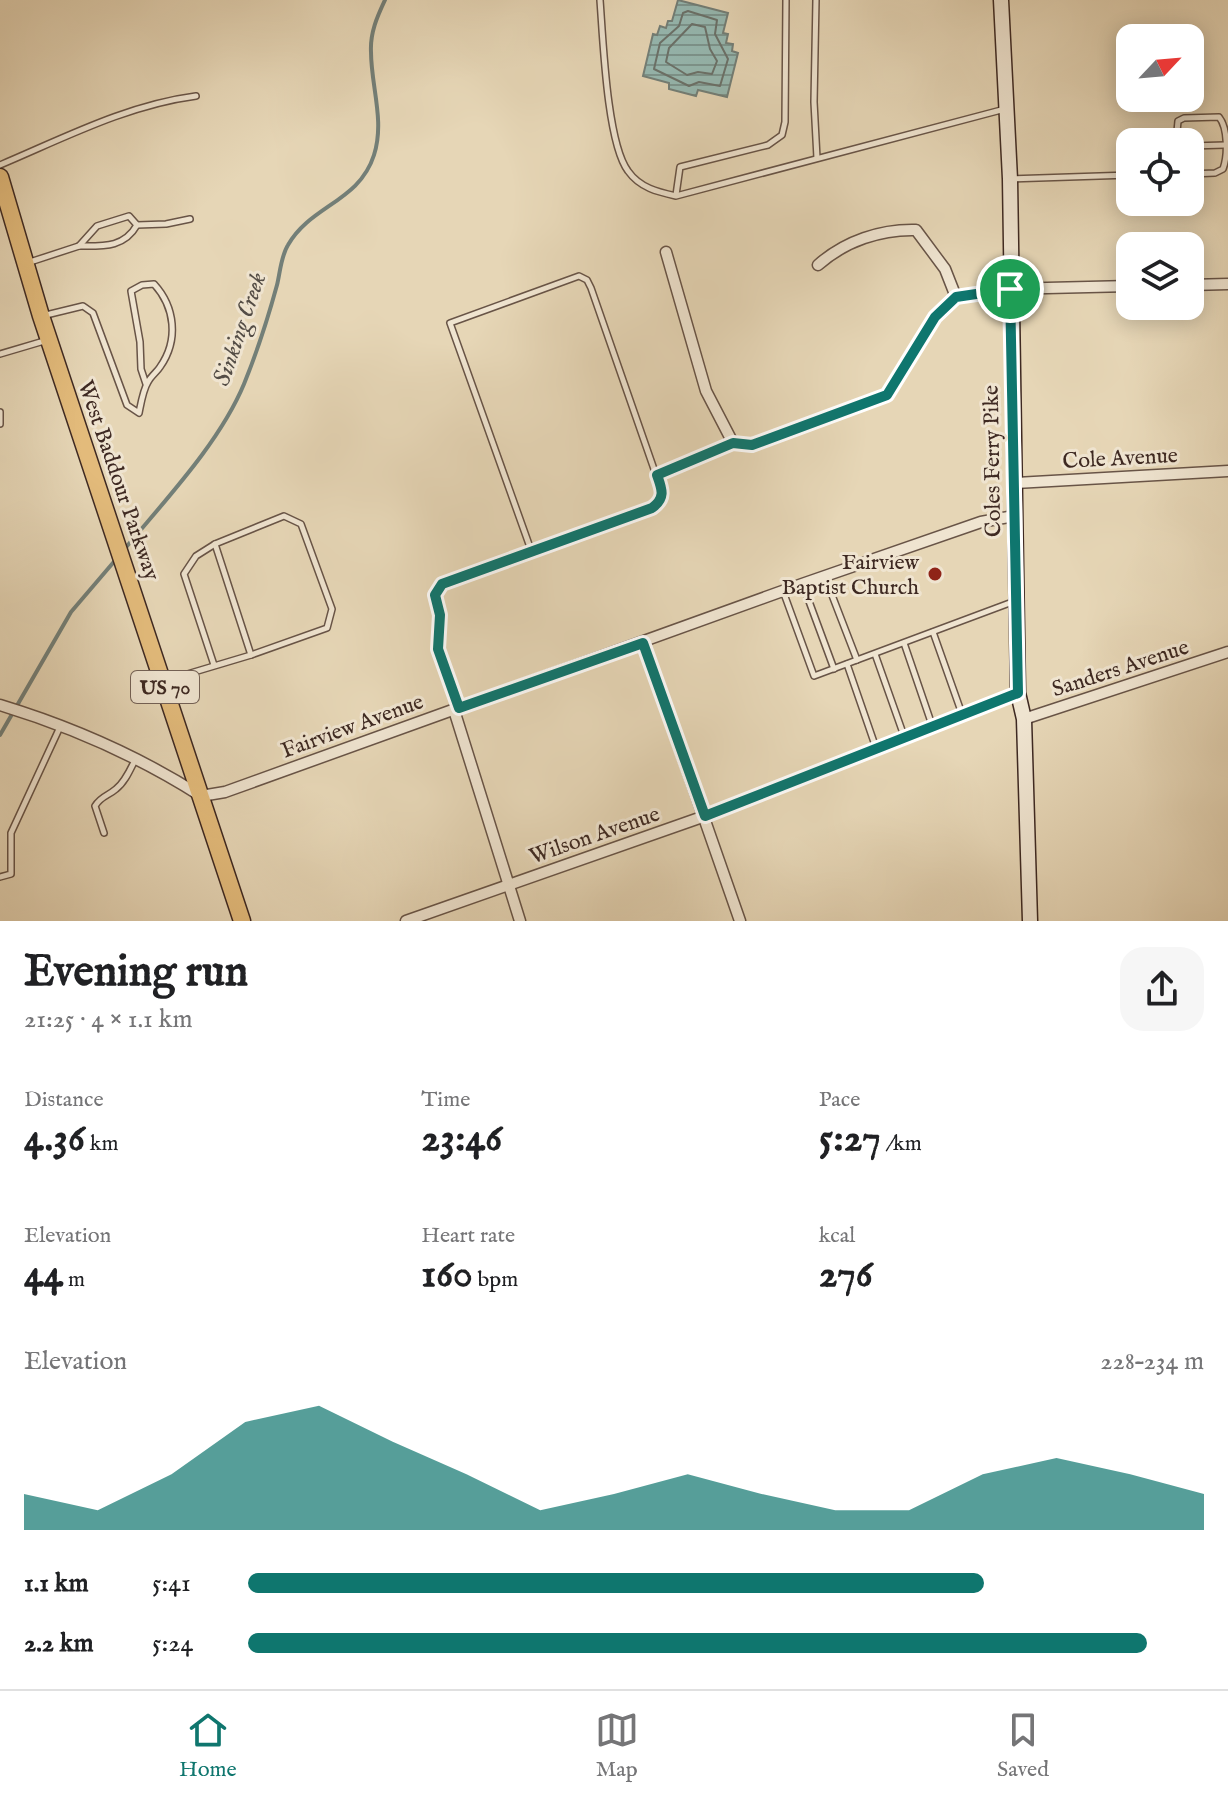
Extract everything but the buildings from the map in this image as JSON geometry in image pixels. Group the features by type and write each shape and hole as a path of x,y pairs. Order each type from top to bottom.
{"main road":[{"name":"West Baddour Parkway","path":"0,177 41,316 201,796"},
{"name":"US 70","path":"201,796 242,921"}],"street":[{"name":"Coles Ferry Pike","path":"1001,0 1010,179 1018,693 1024,719 1030,921"},
{"path":"818,265 831,253 866,237 892,229 916,230 945,269 956,297"},
{"path":"666,252 706,391 733,443 752,445 887,395 935,317 956,297 1010,289 1116,286"},
{"path":"1204,285 1228,284"},
{"name":"Cole Avenue","path":"1014,483 1228,471"},
{"name":"Fairview Avenue","path":"201,796 225,792 824,576 981,522 1014,516"},
{"path":"643,643 740,921"},
{"name":"Sanders Avenue","path":"1024,719 1228,652"},
{"name":"Wilson Avenue","path":"406,921 705,816 1018,693"},
{"path":"0,705 31,715 135,760 172,777 201,796"},
{"path":"456,709 520,921"}],"lane":[{"path":"600,0 617,151 629,173 652,191 676,196 1006,108"},
{"path":"676,196 680,167 768,145 782,135 785,122 786,0"},
{"path":"816,0 814,102 817,158"},
{"path":"0,165 81,128 169,100 196,96"},
{"path":"1177,128 1178,121 1184,118 1219,117 1224,123 1223,169 1204,173"},
{"path":"1204,146 1225,145"},
{"path":"1010,179 1116,175"},
{"path":"79,246 97,226 112,219 129,216 137,225"},
{"path":"137,225 190,219"},
{"path":"25,264 79,246 123,242 137,225"},
{"path":"456,709 438,649 440,615 435,595 442,584 652,508 660,503 663,495 587,280 579,276 450,323 531,550"},
{"path":"41,316 83,306 93,313 127,405 139,413 146,384 162,365 171,345 173,322 165,296 154,284 142,285 131,291 140,342 141,369 146,384"},
{"path":"0,354 49,339"},
{"path":"0,412 0,424"},
{"path":"657,475 733,443"},
{"path":"163,681 251,655 327,628 332,609 301,524 284,516 215,544 196,556 184,574 214,665"},
{"path":"215,544 251,655"},
{"path":"824,576 857,660"},
{"path":"802,584 834,669"},
{"path":"783,591 814,676 1016,601"},
{"path":"933,632 962,715"},
{"path":"904,643 932,726"},
{"path":"875,654 904,737"},
{"path":"847,664 876,748"},
{"path":"0,877 11,874 11,833 60,727"},
{"path":"104,833 95,806 100,797 114,792 124,781 135,760"}],"water":[{"path":"678,0 728,13 723,33 728,34 726,43 733,44 732,51 738,53 727,97 698,90 696,96 669,89 669,83 643,76 653,34 657,35 660,26 666,28 668,21 672,21"}],"waterway":[{"name":"Sinking Creek","path":"123,551 206,450 233,406 262,335 288,245 309,221 346,194 367,171 374,155 378,129 371,45 385,0"},
{"name":"Sinking Creek","path":"0,735 71,612 118,557"}],"place":[{"name":"Fairview Baptist Church","path":"935,574"}],"route":[{"path":"1010,289 1018,693 705,816 643,643 459,708 438,649 440,615 435,595 442,584 652,508 660,503 663,495 657,475 733,443 752,445 887,395 935,317 956,297 1010,289"}]}
